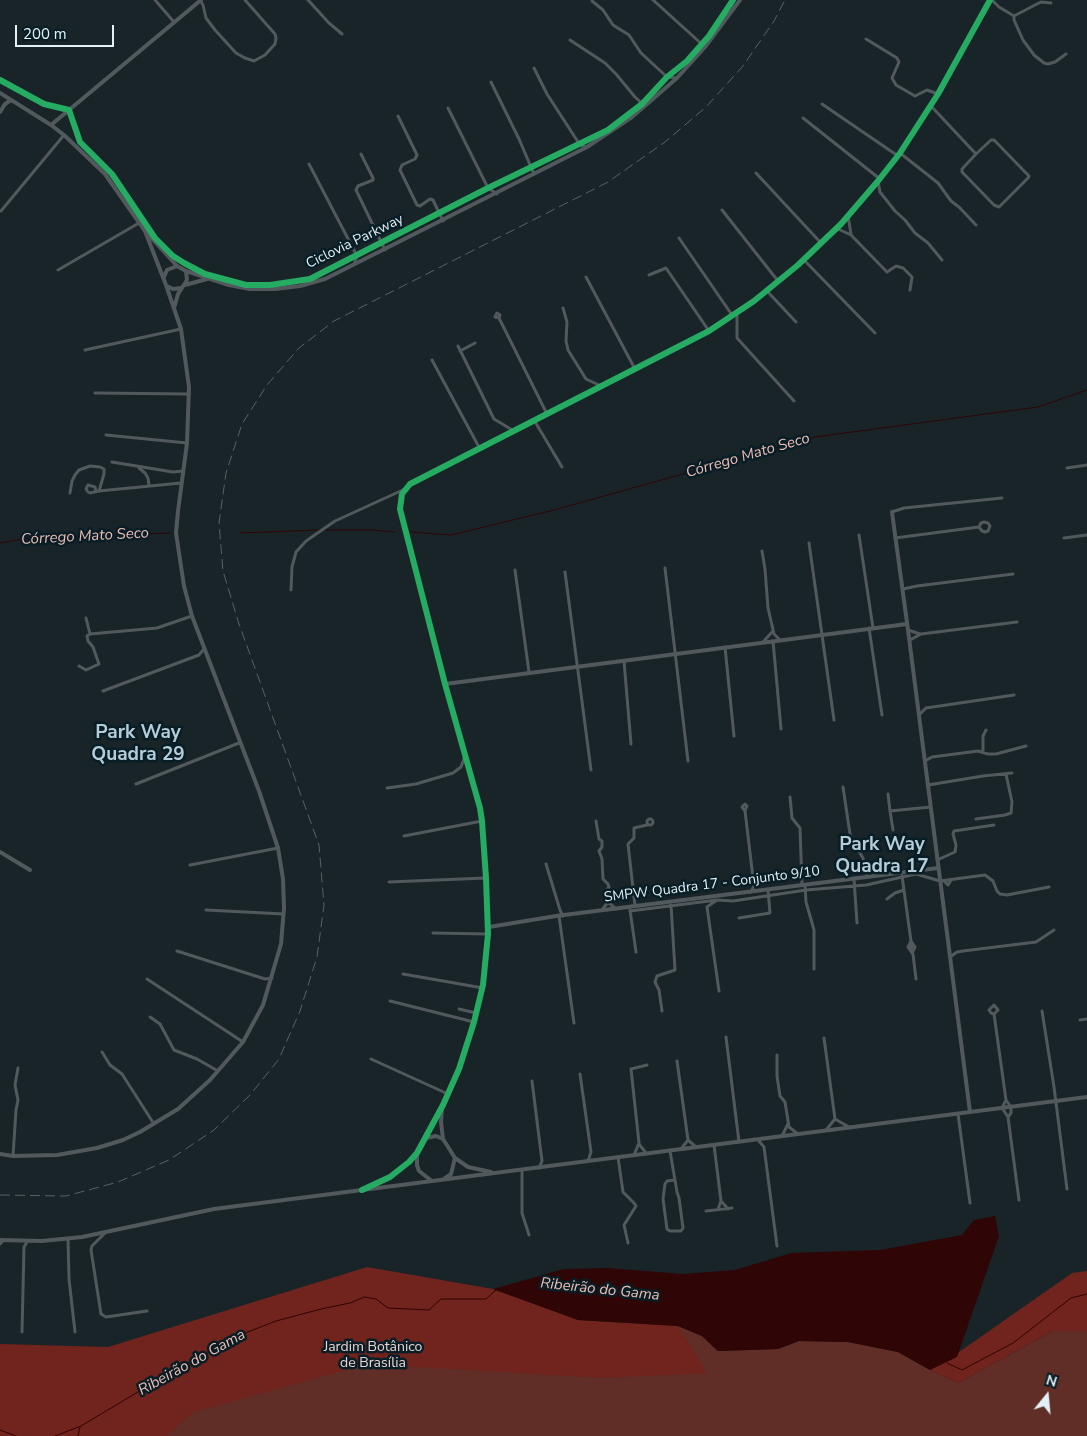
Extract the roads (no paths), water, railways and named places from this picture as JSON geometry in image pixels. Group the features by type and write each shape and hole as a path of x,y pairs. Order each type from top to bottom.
{"street":[{"path":"155,0 174,22"},
{"path":"51,125 200,0 206,18 236,53 254,61 264,55 275,44 276,34 245,0"},
{"path":"308,0 342,34"},
{"path":"653,0 705,47"},
{"path":"144,231 177,266 209,279 250,289 275,289 300,286 324,279 534,175 587,147 616,129 677,78 705,47 740,0"},
{"path":"362,1190 390,1177 403,1168 417,1153 443,1105 459,1069 474,1022 482,988 489,927 482,821 400,509 402,494 410,484 708,331 766,291 804,260 848,216 879,180 931,106 991,0 999,8 1014,16"},
{"path":"592,2 603,10 610,22 629,35 638,51 667,77 677,78"},
{"path":"1014,16 1041,2 1051,2"},
{"path":"1014,16 1023,40 1034,55 1044,63 1055,62 1066,54"},
{"path":"866,39 897,58 899,62 892,78 896,85 914,96 927,90 938,94"},
{"path":"570,40 605,63 645,106"},
{"path":"534,68 580,145 587,147"},
{"path":"667,77 667,88"},
{"path":"491,82 534,175"},
{"path":"0,1154 13,1156 57,1155 97,1148 123,1140 154,1124 184,1103 219,1072 243,1042 263,1005 281,944 284,914 283,879 278,848 259,791 239,743 192,616 184,586 176,533 187,443 189,394 181,329 174,308 144,231 105,174 64,135 2,94"},
{"path":"2,94 5,104"},
{"path":"0,112 5,104 12,100"},
{"path":"822,104 899,154 938,183 951,201 976,225"},
{"path":"931,106 976,154"},
{"path":"448,108 488,188 497,194"},
{"path":"398,116 417,155 414,159 402,165 400,170 417,205 420,206 430,199 433,200 443,221"},
{"path":"803,118 879,180 880,192"},
{"path":"1,212 64,135"},
{"path":"991,140 994,140 1028,176 999,207 994,205 962,172 962,169 976,154 991,140"},
{"path":"578,152 580,145"},
{"path":"362,154 373,178 358,186 356,190 385,250"},
{"path":"310,164 357,256 354,265"},
{"path":"756,173 822,242"},
{"path":"486,199 488,188"},
{"path":"871,189 880,192 915,233 928,243 942,260"},
{"path":"722,210 778,281"},
{"path":"848,216 851,234"},
{"path":"58,270 139,223"},
{"path":"836,228 851,234 887,272 896,266 903,268 912,277 910,290"},
{"path":"679,238 732,315"},
{"path":"357,256 367,259"},
{"path":"804,260 875,333"},
{"path":"164,280 167,270 177,266"},
{"path":"649,275 666,268 708,331"},
{"path":"174,308 178,294 187,280 186,271"},
{"path":"586,277 635,370"},
{"path":"166,285 173,289 209,279"},
{"path":"766,291 796,322"},
{"path":"563,308 567,322 566,342 568,350 586,379 602,386"},
{"path":"737,312 737,338 794,400"},
{"path":"499,318 547,414"},
{"path":"85,350 181,329"},
{"path":"460,351 475,343"},
{"path":"458,346 494,419 514,431"},
{"path":"432,360 480,449"},
{"path":"95,393 189,394"},
{"path":"534,420 562,467"},
{"path":"106,435 187,443"},
{"path":"112,462 173,472 183,471"},
{"path":"1066,468 1087,465"},
{"path":"70,493 72,481 78,470 90,466 100,466 104,469 104,474 97,491 181,483"},
{"path":"138,467 148,478 149,486"},
{"path":"291,590 292,567 296,552 306,541 335,520 405,489"},
{"path":"970,1112 942,881 938,868 892,512 904,508 1002,498"},
{"path":"895,538 979,527"},
{"path":"1064,538 1087,534"},
{"path":"859,535 882,715"},
{"path":"809,543 834,720"},
{"path":"762,551 767,603 773,631 780,640"},
{"path":"665,568 688,761"},
{"path":"514,570 529,672"},
{"path":"565,572 591,770"},
{"path":"903,589 1014,574"},
{"path":"90,634 157,628 192,616"},
{"path":"79,666 86,670 99,664 93,647 88,641 87,636 90,634 86,618"},
{"path":"910,640 921,634 1017,622"},
{"path":"445,684 907,624"},
{"path":"908,630 921,634"},
{"path":"763,642 773,631"},
{"path":"773,641 781,729"},
{"path":"668,655 672,652 675,643"},
{"path":"725,647 734,736"},
{"path":"103,690 199,654 204,649"},
{"path":"199,654 207,656"},
{"path":"624,661 631,744"},
{"path":"918,704 926,708 1014,695"},
{"path":"919,715 926,708"},
{"path":"983,752 983,736 986,730"},
{"path":"136,784 239,743"},
{"path":"924,755 932,757 983,752 996,754 1026,746"},
{"path":"461,768 465,756"},
{"path":"925,761 932,757"},
{"path":"387,788 435,780 461,768 469,770"},
{"path":"928,785 1012,773"},
{"path":"976,819 1005,816 1011,813 1012,802 1006,774"},
{"path":"843,787 851,839 863,858 867,877"},
{"path":"888,794 893,830"},
{"path":"790,797 792,818 800,828 806,902 814,930 814,970"},
{"path":"890,811 931,807"},
{"path":"746,810 754,886 750,892"},
{"path":"404,836 482,821"},
{"path":"596,822 599,839 602,841 602,847 598,851 603,865 602,879 608,884 606,891 608,902 616,909"},
{"path":"636,906 628,844 634,838 634,828 647,825"},
{"path":"937,860 955,852 954,831 994,825"},
{"path":"190,866 278,848"},
{"path":"0,852 30,870"},
{"path":"546,864 560,910 559,916 574,1023"},
{"name":"SMPW Quadra 17 - Conjunto 9/10","path":"489,927 559,916 630,909 636,906 671,904 692,899 719,898 750,892 867,877 902,875 938,868"},
{"path":"636,952 630,909 719,898 733,901 806,890 855,886 902,875 916,874 942,881 948,885 951,880 985,876 993,881 1000,894 1007,895 1049,887"},
{"path":"902,875 911,941 915,946 912,953"},
{"path":"389,882 486,878"},
{"path":"854,879 857,923"},
{"path":"754,886 760,891"},
{"path":"739,918 770,913 768,890"},
{"path":"887,899 894,893 904,890"},
{"path":"708,907 719,898"},
{"path":"692,899 708,907"},
{"path":"636,901 641,906"},
{"path":"601,911 608,902"},
{"path":"662,1011 655,982 657,976 675,970 671,904"},
{"path":"708,907 719,991"},
{"path":"206,910 284,914"},
{"path":"559,916 560,910"},
{"path":"950,957 957,952 1036,942 1054,930"},
{"path":"433,933 488,934"},
{"path":"911,941 908,947 912,953 916,979"},
{"path":"949,948 957,952"},
{"path":"177,951 265,979 272,978"},
{"path":"403,974 482,988"},
{"path":"147,979 243,1042"},
{"path":"265,979 270,985"},
{"path":"390,1001 474,1022"},
{"path":"459,1009 476,1013"},
{"path":"1042,1011 1067,1189"},
{"path":"994,1014 1006,1100 1011,1107 1011,1113 1008,1117"},
{"path":"150,1017 160,1024 174,1050 196,1059 219,1072"},
{"path":"1080,1020 1087,1019"},
{"path":"726,1037 739,1142"},
{"path":"824,1038 835,1119 826,1130"},
{"path":"102,1052 110,1065 122,1074 154,1124"},
{"path":"777,1055 777,1076 780,1096 785,1102 789,1127 798,1134"},
{"path":"372,1059 448,1094"},
{"path":"677,1061 688,1140 696,1147"},
{"path":"646,1154 639,1143 631,1069 647,1065"},
{"path":"13,1156 18,1100 15,1085 18,1068"},
{"path":"580,1074 590,1152 588,1161"},
{"path":"532,1081 542,1161 539,1168"},
{"path":"0,1244 2,1240 27,1242 68,1239 203,1210 1087,1097"},
{"path":"1002,1108 1006,1100"},
{"path":"443,1105 441,1122 443,1139 455,1158 468,1167 484,1172 498,1173"},
{"path":"1002,1108 1008,1117 1019,1200"},
{"path":"958,1114 970,1203"},
{"path":"835,1119 850,1127"},
{"path":"781,1137 788,1123"},
{"path":"425,1139 436,1136 443,1139"},
{"path":"767,1139 764,1147 777,1246"},
{"path":"681,1149 688,1140"},
{"path":"758,1140 764,1147"},
{"path":"634,1155 639,1143"},
{"path":"714,1146 721,1201 718,1209"},
{"path":"670,1151 674,1180 680,1198 683,1228 681,1231 670,1232 667,1229 663,1199 665,1184 667,1181 674,1180"},
{"path":"590,1152 597,1160"},
{"path":"417,1153 419,1171 432,1181"},
{"path":"618,1157 623,1192 636,1206 624,1225 628,1244"},
{"path":"443,1180 451,1174 455,1158"},
{"path":"542,1161 548,1167"},
{"path":"522,1170 522,1213 529,1236"},
{"path":"706,1211 730,1208 721,1201"},
{"path":"106,1232 94,1244 91,1250 101,1314 106,1317 146,1311"},
{"path":"68,1239 68,1270 75,1332"},
{"path":"20,1242 24,1248"},
{"path":"22,1332 24,1248 27,1242"}],"water":[{"path":"995,1216 999,1236 957,1357 930,1370 898,1352 848,1342 799,1341 778,1349 718,1351 702,1336 678,1326 578,1320 493,1289 564,1269 608,1268 683,1274 735,1270 791,1253 880,1250 962,1235 974,1220"}],"waterway":[{"name":"Córrego Mato Seco","path":"411,532 451,535 554,510 815,437 1038,407 1087,390"},
{"name":"Córrego Mato Seco","path":"240,533 319,530"},
{"name":"Córrego Mato Seco","path":"323,530 394,532"},
{"name":"Córrego Mato Seco","path":"0,543 29,538 170,533"},
{"name":"Ribeirão do Gama","path":"55,1436 81,1426 183,1365 235,1337 276,1321 350,1303 364,1297 376,1299 388,1308 429,1310 441,1299 486,1299 497,1289"},
{"name":"Ribeirão do Gama","path":"947,1363 962,1370 1013,1343 1071,1298 1087,1294"},
{"path":"78,1436 80,1427"},
{"name":"Ribeirão do Gama","path":"0,1430 16,1436"}],"railway":[{"path":"0,1195 66,1196 118,1182 169,1160 214,1130 250,1095 279,1059 300,1011 317,957 324,905 319,845 239,624 223,571 219,523 226,473 242,424 267,385 299,348 334,321 608,182 665,142 706,107 743,66 774,21 785,0"}],"district":[{"name":"Park Way Quadra 29","path":"138,744"},
{"name":"Park Way Quadra 17","path":"882,856"}],"park label":[{"name":"Jardim Botânico de Brasília","path":"373,1356"}]}
